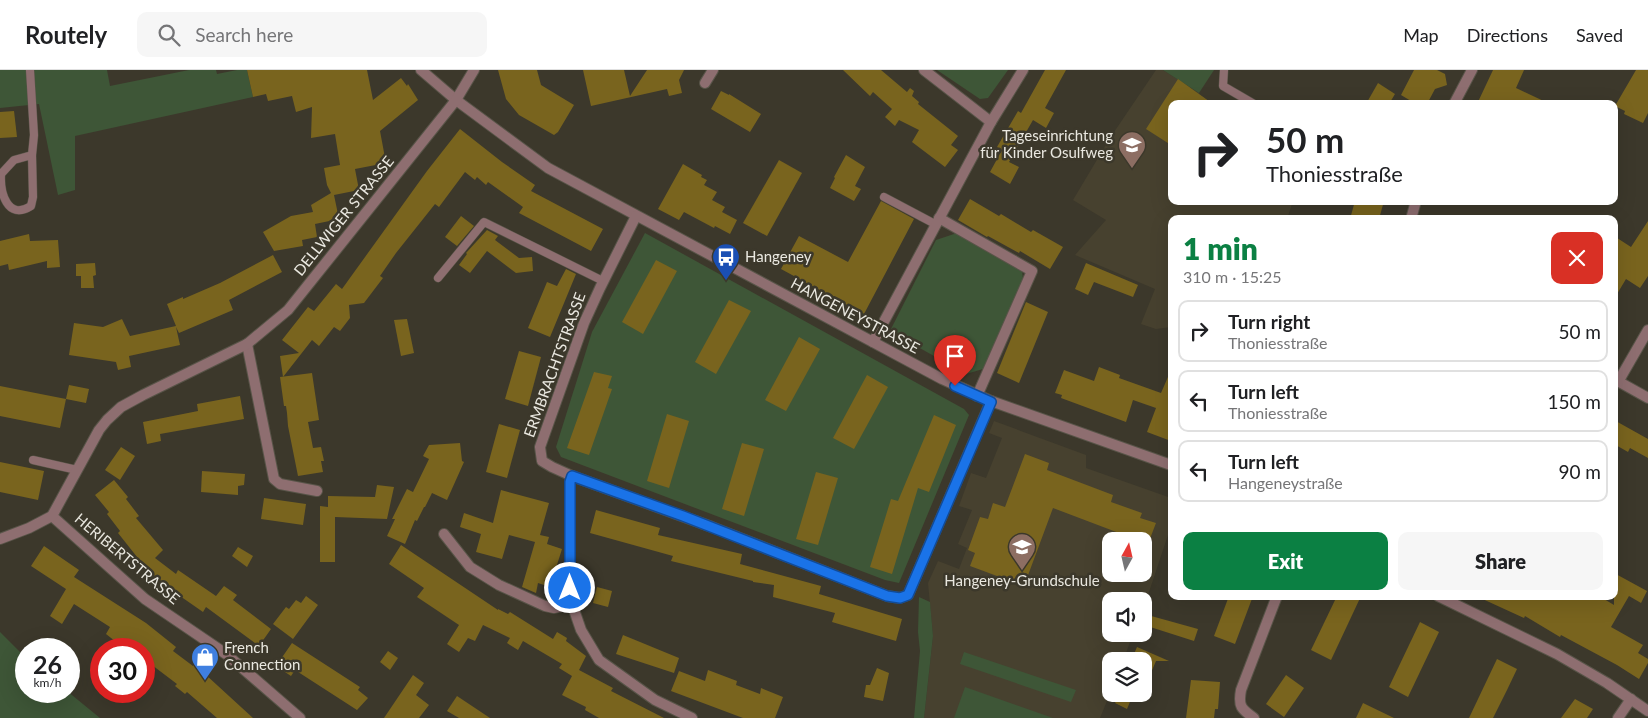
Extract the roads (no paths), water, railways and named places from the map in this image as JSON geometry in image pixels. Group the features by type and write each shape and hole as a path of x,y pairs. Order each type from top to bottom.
{"street":[{"name":"HANGENEYSTRASSE","path":"421,70 456,100 548,168 873,342 991,402 1168,464"},
{"name":"DELLWIGER STRASSE","path":"52,516 103,425 121,407 143,394 247,344 288,310 456,100 474,70"},
{"path":"705,83 713,70"},
{"path":"924,70 991,122"},
{"path":"873,342 991,122 1023,70"},
{"path":"1456,100 1472,70"},
{"name":"ERMBRACHTSTRASSE","path":"572,476 542,461 540,447 584,324 603,281 636,216"},
{"path":"937,221 1032,271 977,396"},
{"path":"1618,377 1648,330"},
{"path":"247,344 271,472 274,479 280,484 317,491"},
{"path":"1618,381 1648,398"},
{"path":"692,718 655,700 599,660 581,630 572,604 570,588 570,482 572,476 661,508 887,596 900,598 908,595 991,402"},
{"path":"0,540 52,516"},
{"name":"HERIBERTSTRASSE","path":"52,516 146,599 226,654 300,718"},
{"path":"444,534 470,567 499,585 545,606 554,608 572,604"},
{"path":"1254,718 1243,711 1239,701 1241,690 1275,600"},
{"path":"1446,600 1557,654 1648,711"},
{"path":"1618,718 1631,699"}],"lane":[{"path":"30,70 34,136 32,155 33,197 31,206 15,209 10,207 3,196 1,174 14,160 32,155"},
{"path":"1224,70 1223,86 1247,100"},
{"path":"884,197 937,221"},
{"path":"438,278 484,222 603,281"},
{"path":"33,460 77,470"}],"place":[{"name":"Tageseinrichtung für Kinder Osulfweg","path":"1132,169"},
{"name":"Hangeney","path":"726,281"},
{"name":"Hangeney-Grundschule","path":"1022,571"},
{"name":"French Connection","path":"205,681"}]}
